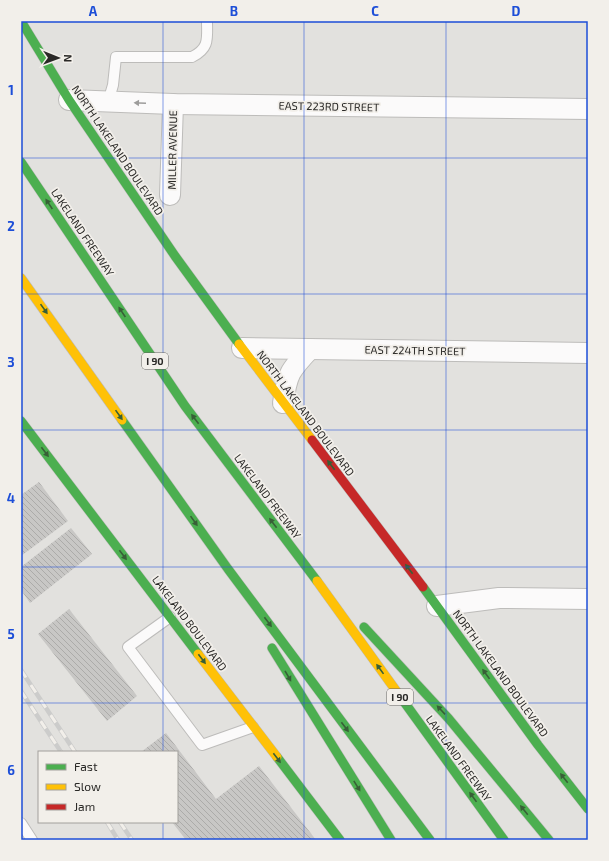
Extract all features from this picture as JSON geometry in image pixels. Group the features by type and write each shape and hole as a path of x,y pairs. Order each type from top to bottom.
{"main road":[{"name":"NORTH LAKELAND BOULEVARD","path":"24,22 70,100 175,256 283,403 437,606 538,746 588,809"},
{"name":"LAKELAND FREEWAY","path":"21,162 185,406 297,554 504,840"},
{"path":"21,278 228,569 430,840"},
{"name":"LAKELAND BOULEVARD","path":"21,421 340,840"},
{"path":"297,554 349,611"},
{"path":"228,569 261,628"},
{"path":"360,622 449,719 549,840"},
{"path":"268,641 391,840"}],"street":[{"name":"EAST 223RD STREET","path":"70,100 173,104 588,109"},
{"name":"MILLER AVENUE","path":"170,195 173,104"},
{"name":"EAST 224TH STREET","path":"242,348 588,353"},
{"path":"283,403 285,384 292,367 310,349"},
{"path":"437,606 499,598 588,599"}],"lane":[{"path":"108,102 113,85 116,57 192,57 201,53 206,44 207,21"},
{"path":"170,617 128,647 202,745 253,727"},
{"path":"21,823 32,840"}],"building":[{"path":"39,482 68,521 21,556 21,495"},
{"path":"71,528 92,554 30,603 21,590 21,567"},
{"path":"69,609 137,696 107,721 38,634"},
{"path":"166,733 216,799 259,766 316,840 186,840 173,823 178,823 178,751 142,751"}],"railway":[{"path":"21,670 74,751"},
{"path":"21,691 60,751"},
{"path":"108,823 118,840"},
{"path":"121,823 132,840"}],"traffic: fast":[{"path":"21,21 69,100 175,256 239,344"},
{"path":"21,162 185,406 317,581"},
{"path":"122,420 228,569 430,840"},
{"path":"21,421 198,654"},
{"path":"423,587 538,745 588,809"},
{"path":"364,627 449,719 549,840"},
{"path":"272,648 391,840"},
{"path":"402,699 504,840"},
{"path":"277,757 340,840"}],"traffic: slow":[{"path":"21,278 122,420"},
{"path":"239,344 312,440"},
{"path":"317,581 402,699"},
{"path":"198,654 277,757"}],"traffic: jam":[{"path":"312,440 423,587"}]}
